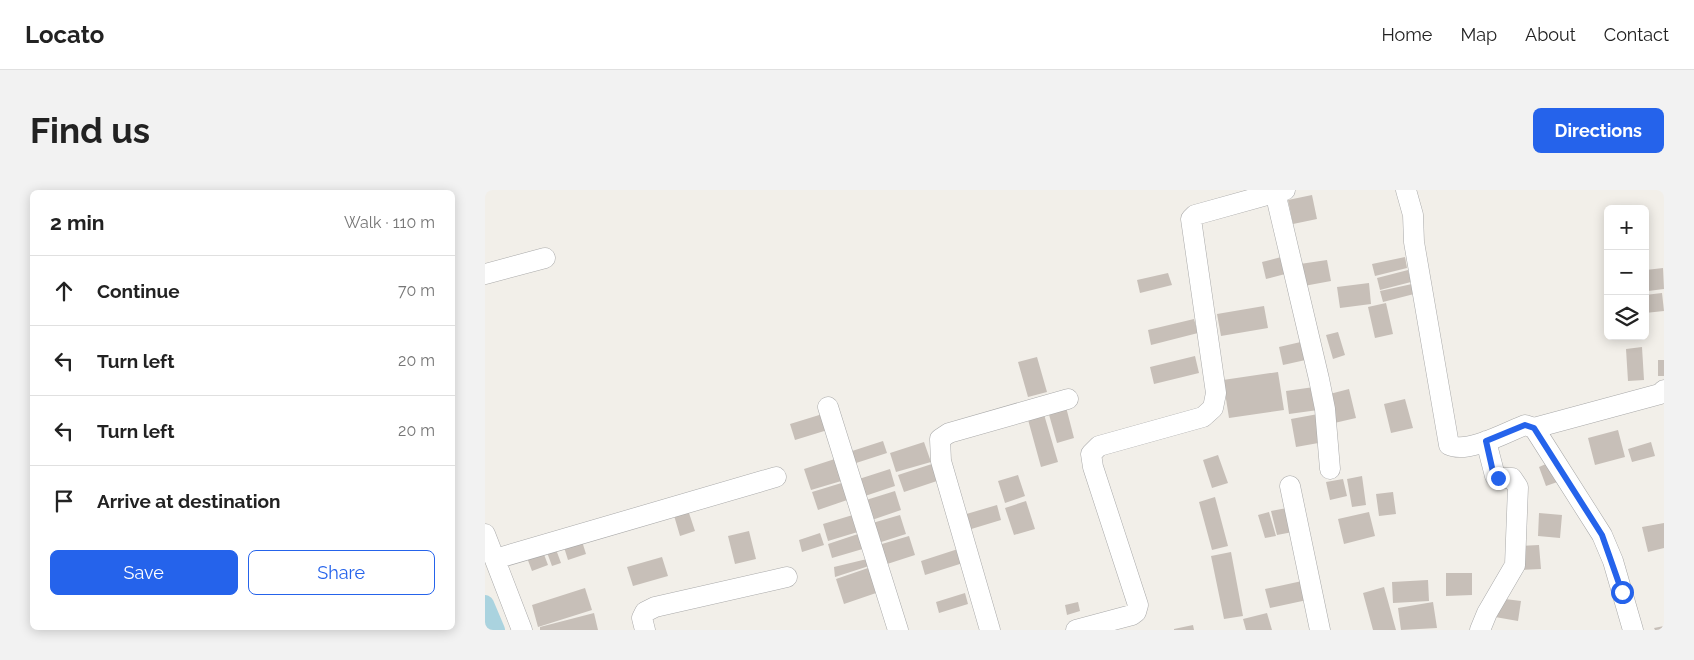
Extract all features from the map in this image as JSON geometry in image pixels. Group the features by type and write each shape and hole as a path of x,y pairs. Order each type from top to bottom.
{"street":[{"path":"1406,190 1413,215 1414,242 1446,440 1449,446 1454,448 1486,441 1525,425 1534,428 1659,394 1664,390"},
{"path":"1076,630 1127,623 1136,612 1138,605 1093,467 1091,454 1099,446 1203,418 1213,408 1216,393 1191,219 1195,215 1280,191 1325,409 1329,469"},
{"path":"485,274 545,258"},
{"path":"990,630 941,461 940,439 949,433 1067,399"},
{"path":"828,407 898,630"},
{"path":"1534,428 1602,535 1613,561 1633,630"},
{"path":"1480,630 1487,613 1515,565 1518,487 1512,478 1498,478 1495,476 1486,441"},
{"path":"495,559 775,477"},
{"path":"1290,486 1320,630"},
{"path":"485,534 522,630"},
{"path":"645,630 642,618 645,612 655,607 787,577"}],"building":[{"path":"1312,195 1317,219 1293,224 1288,200"},
{"path":"1285,256 1289,273 1266,279 1262,262"},
{"path":"1405,257 1407,268 1375,276 1372,264"},
{"path":"1327,260 1331,281 1304,286 1300,264"},
{"path":"1663,268 1664,289 1649,291 1649,270"},
{"path":"1408,270 1411,282 1380,290 1377,278"},
{"path":"1168,273 1172,285 1140,293 1137,280"},
{"path":"1369,283 1371,304 1340,308 1337,287"},
{"path":"1412,284 1414,294 1383,302 1380,291"},
{"path":"1662,293 1664,311 1649,313 1649,295"},
{"path":"1386,303 1393,334 1375,338 1368,307"},
{"path":"1264,306 1268,328 1221,336 1217,314"},
{"path":"1194,319 1198,333 1151,345 1148,330"},
{"path":"1338,332 1345,355 1333,359 1326,335"},
{"path":"1305,341 1310,359 1283,365 1279,347"},
{"path":"1642,347 1644,380 1628,381 1626,349"},
{"path":"1195,356 1199,373 1154,384 1150,367"},
{"path":"1037,357 1047,392 1028,397 1018,362"},
{"path":"1658,360 1664,360 1664,376 1658,376"},
{"path":"1278,372 1284,410 1229,418 1223,380"},
{"path":"1314,387 1318,410 1289,414 1286,391"},
{"path":"1349,389 1356,418 1330,424 1322,396"},
{"path":"1405,399 1413,428 1391,433 1384,404"},
{"path":"1066,407 1074,438 1057,443 1048,411"},
{"path":"1043,411 1058,462 1041,467 1027,416"},
{"path":"829,412 834,428 795,440 790,424"},
{"path":"1318,414 1324,442 1296,447 1291,419"},
{"path":"1618,430 1625,457 1595,465 1588,438"},
{"path":"883,441 887,453 853,464 849,452"},
{"path":"924,442 931,462 896,472 890,453"},
{"path":"1651,442 1655,456 1632,462 1628,449"},
{"path":"1218,455 1228,483 1212,488 1203,460"},
{"path":"841,457 848,479 811,490 804,469"},
{"path":"1555,460 1563,480 1546,486 1539,467"},
{"path":"935,463 940,480 904,492 898,475"},
{"path":"890,469 895,486 865,496 859,479"},
{"path":"1018,475 1025,496 1005,503 998,481"},
{"path":"1362,476 1366,505 1352,507 1347,479"},
{"path":"1343,479 1347,496 1330,500 1326,482"},
{"path":"848,481 853,498 818,510 812,492"},
{"path":"895,491 901,510 869,521 863,501"},
{"path":"1393,492 1396,514 1379,516 1376,494"},
{"path":"1215,497 1228,546 1212,550 1199,502"},
{"path":"1026,501 1035,529 1014,535 1005,508"},
{"path":"997,505 1001,520 968,530 963,515"},
{"path":"687,507 695,531 680,536 673,512"},
{"path":"1292,507 1298,531 1277,535 1271,511"},
{"path":"1269,512 1276,536 1265,538 1258,515"},
{"path":"1369,512 1375,536 1344,544 1338,519"},
{"path":"1539,513 1562,515 1560,538 1538,536"},
{"path":"856,514 861,531 828,541 823,524"},
{"path":"900,515 906,534 875,544 869,524"},
{"path":"1664,523 1664,548 1648,552 1642,527"},
{"path":"749,531 756,559 735,564 728,536"},
{"path":"820,533 824,545 802,552 799,540"},
{"path":"861,533 866,548 832,558 828,544"},
{"path":"909,536 915,555 881,566 875,546"},
{"path":"581,538 586,554 568,560 563,544"},
{"path":"554,544 561,563 552,566 545,547"},
{"path":"1539,545 1541,569 1519,570 1517,546"},
{"path":"542,549 548,565 532,571 526,555"},
{"path":"958,549 963,563 925,575 921,561"},
{"path":"1231,552 1243,616 1224,619 1211,556"},
{"path":"662,557 668,576 633,586 627,567"},
{"path":"867,559 869,566 835,577 834,567"},
{"path":"871,567 879,592 844,604 836,579"},
{"path":"1446,573 1472,573 1472,595 1446,596"},
{"path":"1428,580 1429,601 1393,603 1392,582"},
{"path":"1302,581 1307,600 1270,608 1265,589"},
{"path":"1384,587 1396,630 1373,630 1363,593"},
{"path":"585,588 592,610 538,627 532,605"},
{"path":"965,593 968,604 939,613 936,602"},
{"path":"1497,598 1521,601 1518,621 1495,617"},
{"path":"1078,602 1080,611 1067,615 1065,605"},
{"path":"1433,602 1437,628 1401,630 1398,608"},
{"path":"594,613 598,630 540,630 540,627"},
{"path":"1267,613 1272,630 1246,630 1243,619"},
{"path":"1193,625 1194,630 1174,630 1174,629"},
{"path":"1664,626 1664,630 1655,630 1654,628"}],"waterway":[{"path":"485,604 496,630"}],"route":[{"path":"1498,478 1493,472 1486,441 1525,425 1534,428 1602,535 1613,561 1622,592"}]}
